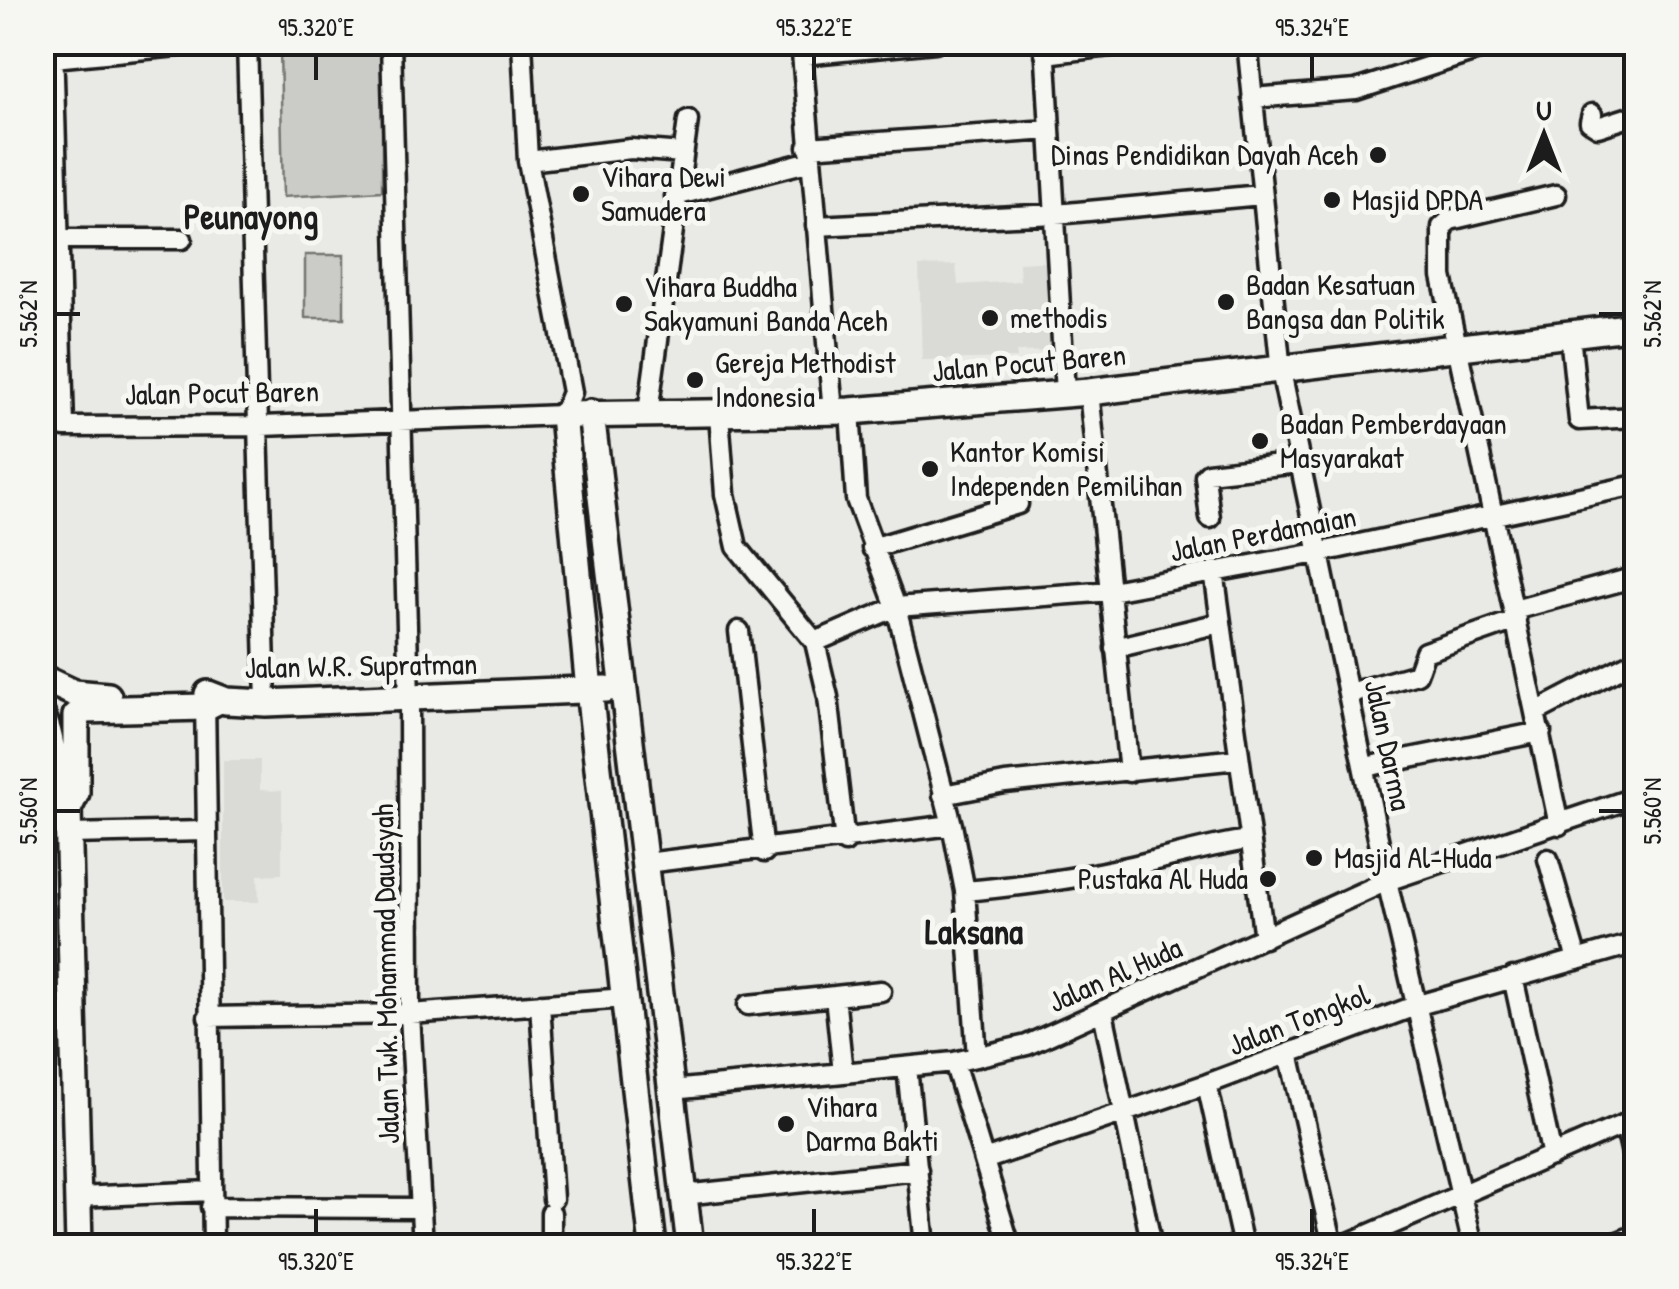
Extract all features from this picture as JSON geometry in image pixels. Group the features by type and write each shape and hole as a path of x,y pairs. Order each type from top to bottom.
{"main road":[{"name":"Jalan Pocut Baren","path":"567,404 592,412 841,412 1281,371 1636,326"},
{"path":"567,404 589,690 654,1246"},
{"path":"592,412 690,1246"},
{"name":"Jalan W.R. Supratman","path":"42,678 74,694 266,702 409,700 626,688"},
{"path":"79,1246 70,822 76,792 78,713 210,700"},
{"path":"42,716 52,741 59,794 70,822"}],"street":[{"path":"248,42 266,702"},
{"name":"Jalan Twk. Mohammad Daudsyah","path":"391,42 398,421 409,700 410,1014 423,1246"},
{"path":"522,42 528,161 567,404"},
{"path":"935,42 801,48 816,226 856,499 896,607 952,825 965,891 977,1056"},
{"path":"1129,772 1110,590 1077,393 1056,214 1045,48 1142,42"},
{"name":"Jalan Darma","path":"1247,42 1281,371 1387,881 1473,1246"},
{"path":"1252,98 1356,90 1503,42"},
{"path":"182,238 60,239 53,50 208,43"},
{"path":"1592,114 1590,122 1598,127 1636,115"},
{"path":"648,413 688,120"},
{"path":"676,196 810,154 1049,130"},
{"path":"528,161 631,148 683,153"},
{"path":"816,226 1056,214 1262,196"},
{"path":"1556,196 1450,220 1442,226 1442,276 1491,514 1538,711 1559,825"},
{"name":"Jalan Pocut Baren","path":"60,239 64,428 398,421 567,404"},
{"path":"1570,335 1578,420 1636,417"},
{"path":"719,414 725,494 738,547 815,642 828,697 844,842"},
{"path":"1210,518 1205,476 1208,473 1299,463"},
{"name":"Jalan Perdamaian","path":"815,642 896,607 1110,590 1317,553 1636,486"},
{"path":"872,548 1018,504"},
{"path":"1214,571 1264,938"},
{"path":"1350,693 1417,674 1425,652 1515,615 1636,577"},
{"path":"1115,648 1220,623"},
{"path":"739,631 764,852"},
{"path":"1538,711 1636,660"},
{"path":"210,700 206,831 212,1246"},
{"path":"1364,766 1542,732"},
{"path":"943,794 1005,783 1238,759"},
{"name":"Jalan Al Huda","path":"672,1090 954,1062 1026,1046 1387,881 1636,797"},
{"path":"70,822 206,831"},
{"path":"646,863 764,852 952,825"},
{"path":"965,891 1063,879 1131,866 1176,851 1248,840"},
{"path":"1548,859 1576,960"},
{"name":"Jalan Tongkol","path":"984,1160 1207,1084 1415,1006 1636,943"},
{"path":"1513,976 1552,1156"},
{"path":"748,1005 882,991"},
{"path":"835,996 843,1073"},
{"path":"208,1017 410,1014 626,998"},
{"path":"540,1004 551,1246"},
{"path":"1103,1012 1152,1246"},
{"path":"1289,1053 1333,1246"},
{"path":"954,1062 1010,1246"},
{"path":"907,1067 925,1246"},
{"path":"1207,1084 1242,1246"},
{"path":"1342,1246 1631,1122 1636,1171"},
{"path":"684,1195 918,1170"},
{"path":"78,1197 421,1208"},
{"path":"1608,1246 1636,1235"}],"shaded area":[{"path":"382,43 382,191 283,197 280,46"},
{"path":"305,255 344,255 344,318 305,318"},
{"name":"methodis","path":"1059,261 1061,351 1016,352 1017,358 922,360 919,266 956,265 958,285 1020,281 1019,263"},
{"path":"223,760 260,760 260,790 282,791 282,874 258,875 259,902 223,902"}],"place":[{"name":"Dinas Pendidikan Dayah Aceh","path":"1378,155"},
{"name":"Vihara Dewi Samudera","path":"581,194"},
{"name":"Masjid DPDA","path":"1332,200"},
{"name":"Badan Kesatuan Bangsa dan Politik","path":"1226,302"},
{"name":"Vihara Buddha Sakyamuni Banda Aceh","path":"624,304"},
{"name":"methodis","path":"990,318"},
{"name":"Gereja Methodist Indonesia","path":"695,380"},
{"name":"Badan Pemberdayaan Masyarakat","path":"1260,441"},
{"name":"Kantor Komisi Independen Pemilihan","path":"930,469"},
{"name":"Masjid Al-Huda","path":"1314,858"},
{"name":"Pustaka Al Huda","path":"1268,879"},
{"name":"Vihara Darma Bakti","path":"786,1124"}],"district":[{"name":"Peunayong","path":"251,217"},
{"name":"Laksana","path":"974,932"}]}
